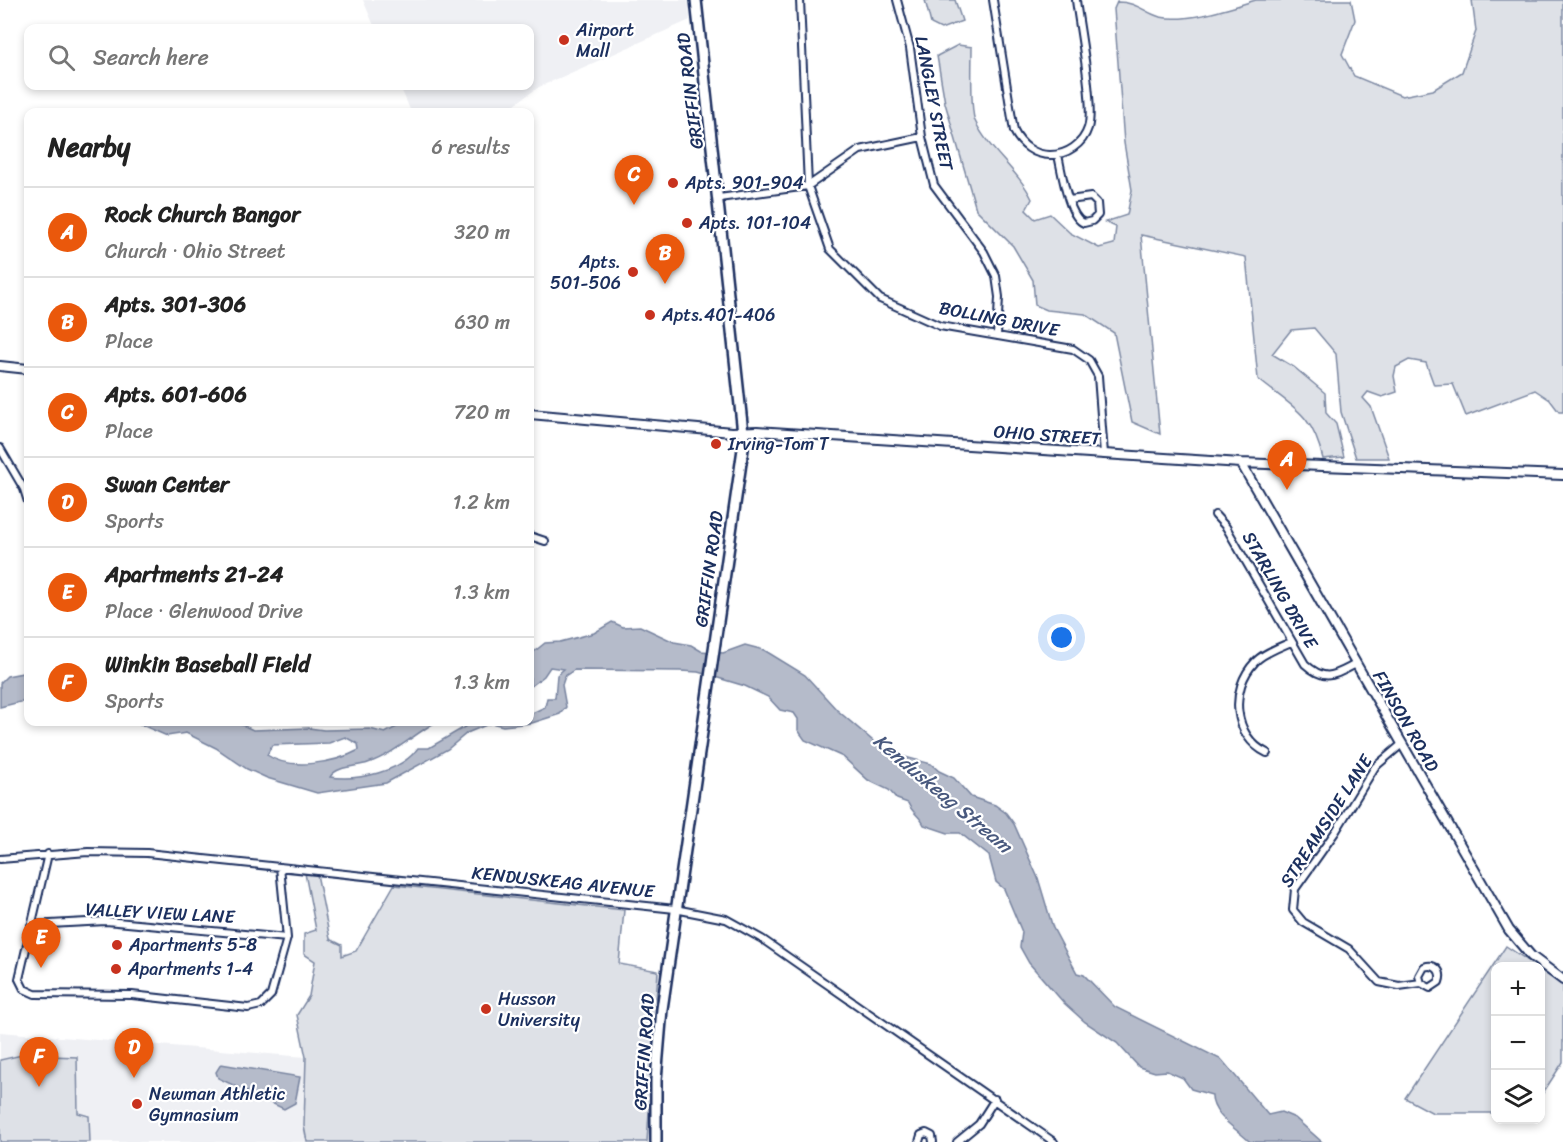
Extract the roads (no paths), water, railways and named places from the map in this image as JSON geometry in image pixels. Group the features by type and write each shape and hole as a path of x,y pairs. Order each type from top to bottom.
{"main road":[{"name":"GRIFFIN ROAD","path":"656,1142 656,1080 675,909 744,431 696,0"}],"street":[{"name":"BOLLING DRIVE","path":"800,0 808,186 830,249 880,299 940,326 1073,349 1089,360 1098,376 1104,454"},
{"name":"LANGLEY STREET","path":"897,0 910,48 922,137 934,185 984,252 996,276 999,297 998,336"},
{"path":"993,0 1014,131 1021,142 1032,151 1045,155 1058,155 1080,143 1090,120 1076,0"},
{"path":"718,198 808,186 861,150 922,137"},
{"path":"1058,155 1069,200 1073,215 1080,222 1092,221 1098,215 1097,203 1091,197 1069,200"},
{"path":"0,366 24,369"},
{"name":"OHIO STREET","path":"534,414 744,431 1241,463 1563,474"},
{"path":"0,448 24,489"},
{"name":"FINSON ROAD","path":"1241,463 1509,930 1531,956 1563,980"},
{"name":"STARLING DRIVE","path":"1215,514 1226,527 1305,664 1317,674 1326,676 1356,664"},
{"path":"534,537 545,541"},
{"path":"1267,753 1254,747 1245,736 1239,705 1239,689 1246,673 1257,660 1291,642"},
{"name":"STREAMSIDE LANE","path":"1402,744 1375,767 1336,831 1295,889 1293,910 1303,922 1348,949 1379,981 1399,986 1421,983"},
{"name":"KENDUSKEAG AVENUE","path":"0,859 48,854 135,853 675,909 726,920 762,939 1054,1142"},
{"path":"48,854 20,979 24,989 35,994 132,996 248,1008 261,1005 271,995 288,938 279,867"},
{"name":"VALLEY VIEW LANE","path":"31,925 106,921 288,938"},
{"path":"957,1142 979,1124 995,1099"},
{"path":"918,1142 921,1135 926,1133 932,1136 933,1142"}],"water":[{"name":"Kenduskeag Stream","path":"612,622 623,627 640,626 674,642 691,645 701,651 723,653 745,645 764,650 805,675 837,710 886,752 931,764 939,771 954,778 971,797 995,805 1006,813 1014,824 1038,878 1053,928 1077,973 1084,975 1115,1007 1222,1060 1268,1115 1281,1112 1295,1118 1322,1142 1250,1142 1220,1115 1212,1095 1191,1089 1183,1078 1167,1071 1155,1072 1139,1067 1117,1043 1085,1022 1064,1003 1029,963 1020,947 1022,932 1004,889 996,882 989,856 960,833 948,833 924,825 908,803 897,799 889,790 868,780 843,757 805,740 798,730 798,719 794,713 780,710 768,697 745,686 698,672 574,670 565,676 562,685 566,707 560,714 534,722 534,712 545,707 547,698 555,698 557,675 564,669 550,667 544,676 534,684 534,652 545,643 560,642 594,633"},
{"path":"24,673 24,701 0,707 0,683 7,676"},
{"path":"144,726 244,726 253,730 370,729 385,733 398,726 430,726 386,755 368,763 342,769 330,777 341,778 366,776 390,769 401,763 418,748 429,748 466,726 484,726 467,733 448,749 386,783 317,793 267,778 247,769 216,748 186,733 167,736","holes":["345,737 358,744 359,750 338,759 300,764 288,763 267,755 272,745 329,743"]},
{"path":"221,1064 300,1077 295,1103 284,1109 218,1078 216,1072"}],"place":[{"name":"Airport Mall","path":"564,40"},
{"name":"Apts. 901-904","path":"673,183"},
{"name":"Apts. 601-606","path":"634,205"},
{"name":"Apts. 101-104","path":"687,223"},
{"name":"Apts. 501-506","path":"633,272"},
{"name":"Apts. 301-306","path":"665,284"},
{"name":"Apts.401-406","path":"650,315"},
{"name":"Irving-Tom T","path":"716,444"},
{"name":"Rock Church Bangor","path":"1287,490"},
{"name":"Apartments 5-8","path":"117,945"},
{"name":"Apartments 21-24","path":"41,968"},
{"name":"Apartments 1-4","path":"116,969"},
{"name":"Husson University","path":"486,1009"},
{"name":"Swan Center","path":"134,1078"},
{"name":"Winkin Baseball Field","path":"39,1087"},
{"name":"Newman Athletic Gymnasium","path":"137,1104"}]}
